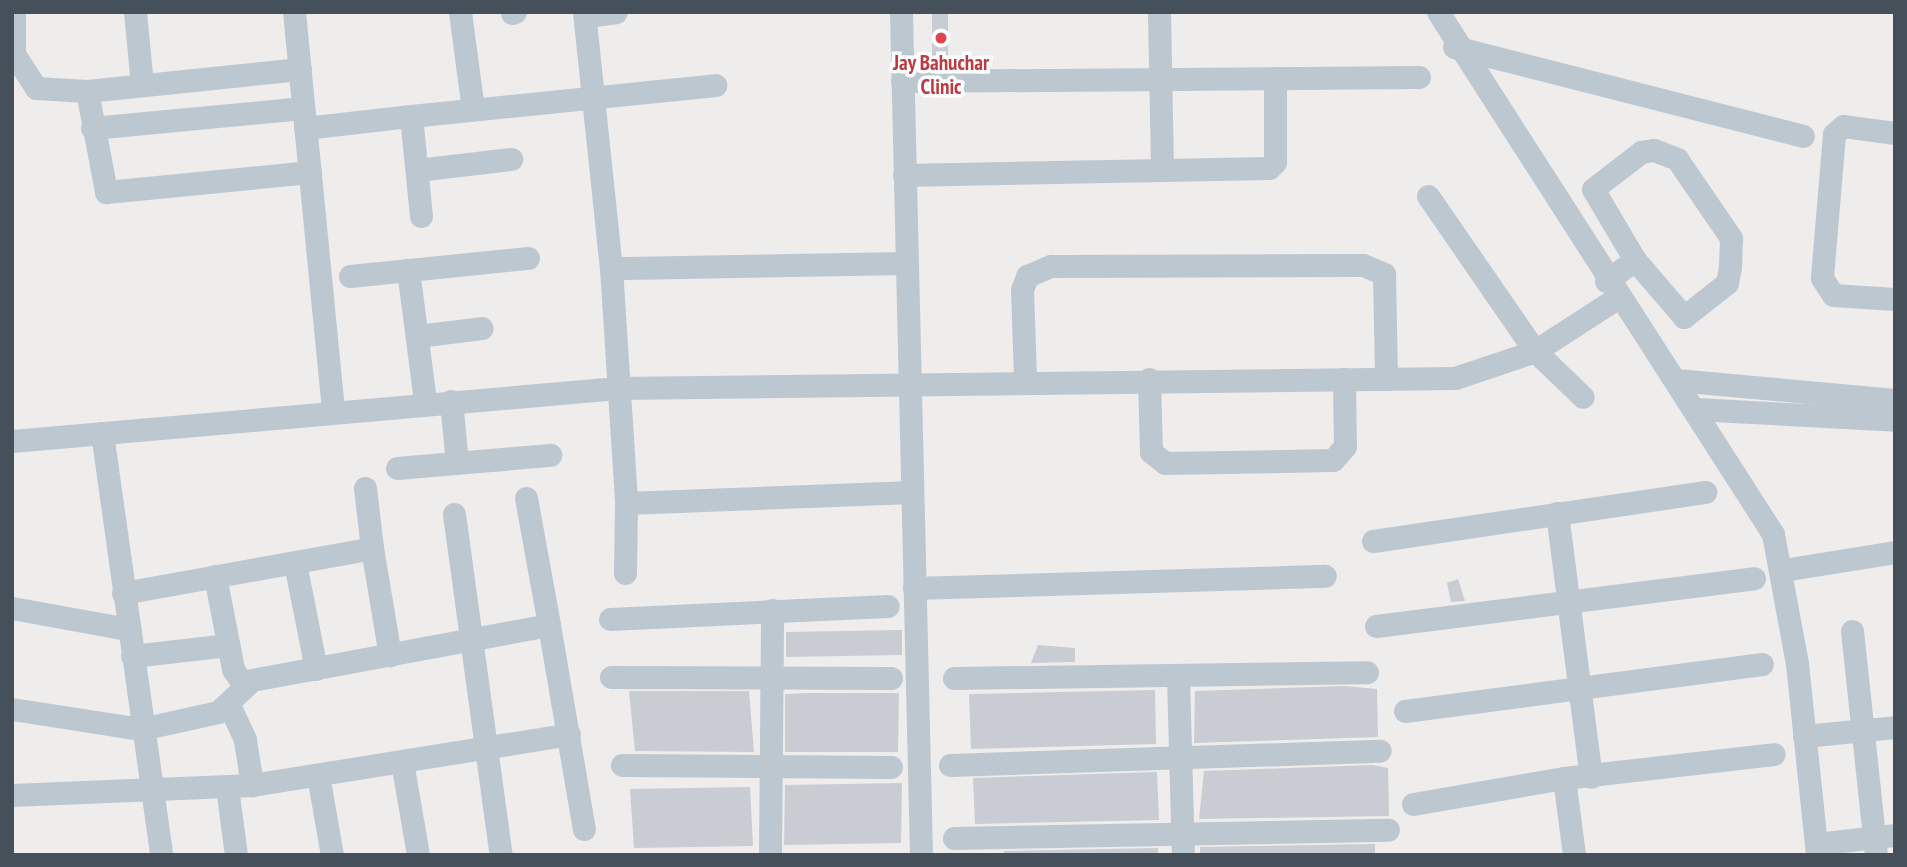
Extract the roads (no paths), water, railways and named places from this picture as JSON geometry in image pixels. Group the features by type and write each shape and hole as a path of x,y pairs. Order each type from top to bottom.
{"street":[{"path":"14,12 14,54 36,88 87,91 300,69"},
{"path":"135,12 142,85"},
{"path":"294,12 333,411"},
{"path":"460,12 473,109"},
{"path":"616,12 584,14 611,268 626,503 625,573"},
{"path":"901,12 921,855"},
{"path":"1159,12 1163,170"},
{"path":"1438,12 1454,47 1765,518 1783,569 1816,849 1882,843 1852,631"},
{"path":"1454,47 1803,136"},
{"path":"902,81 1161,77 1419,78"},
{"path":"904,175 1269,168 1275,162 1275,78"},
{"path":"92,128 411,116 592,95 715,85"},
{"path":"87,91 100,183 116,195 310,172"},
{"path":"411,116 421,216"},
{"path":"1895,133 1843,126 1834,134 1822,278 1833,295 1895,299"},
{"path":"1654,150 1677,159 1731,238 1730,267 1727,283 1685,317 1636,260 1593,189 1641,152 1654,150"},
{"path":"416,170 511,159"},
{"path":"1429,196 1535,351 1583,397"},
{"path":"350,276 528,258"},
{"path":"12,441 425,401 618,388 1025,379 1455,378 1535,351 1612,289 1636,260"},
{"path":"611,268 906,263"},
{"path":"1025,379 1022,290 1027,276 1044,268 1363,265 1384,274 1385,379"},
{"path":"408,270 425,401"},
{"path":"417,336 482,328"},
{"path":"1149,379 1152,452 1165,463 1332,460 1345,446 1344,379"},
{"path":"1676,380 1895,400"},
{"path":"451,401 457,463"},
{"path":"1695,409 1895,420"},
{"path":"102,433 149,793 161,855"},
{"path":"397,468 550,455"},
{"path":"365,488 390,656"},
{"path":"626,503 912,492"},
{"path":"1373,541 1705,492"},
{"path":"526,498 584,829"},
{"path":"1558,513 1582,687 1591,777"},
{"path":"454,514 501,855"},
{"path":"123,593 372,548"},
{"path":"1783,569 1895,552"},
{"path":"295,562 316,669"},
{"path":"215,576 228,645 244,686"},
{"path":"914,588 1325,576"},
{"path":"1376,626 1754,578"},
{"path":"610,619 888,606"},
{"path":"12,608 128,629"},
{"path":"770,855 768,767 772,610"},
{"path":"12,709 141,729 229,705 244,686 316,669 471,642 549,625"},
{"path":"132,656 228,645"},
{"path":"1405,711 1762,664"},
{"path":"954,678 1178,678 1367,672"},
{"path":"611,677 891,678"},
{"path":"1178,678 1183,845"},
{"path":"229,705 245,740 252,785"},
{"path":"1804,736 1895,727"},
{"path":"12,795 149,793 252,785 402,762 485,744 569,734"},
{"path":"950,765 1380,751"},
{"path":"1413,804 1564,778 1774,754"},
{"path":"402,762 418,855"},
{"path":"622,765 891,767"},
{"path":"318,775 332,855"},
{"path":"1564,778 1574,855"},
{"path":"228,787 236,855"},
{"path":"954,838 1183,845 1388,830"}],"place":[{"name":"Jay Bahuchar Clinic","path":"941,38"}]}
